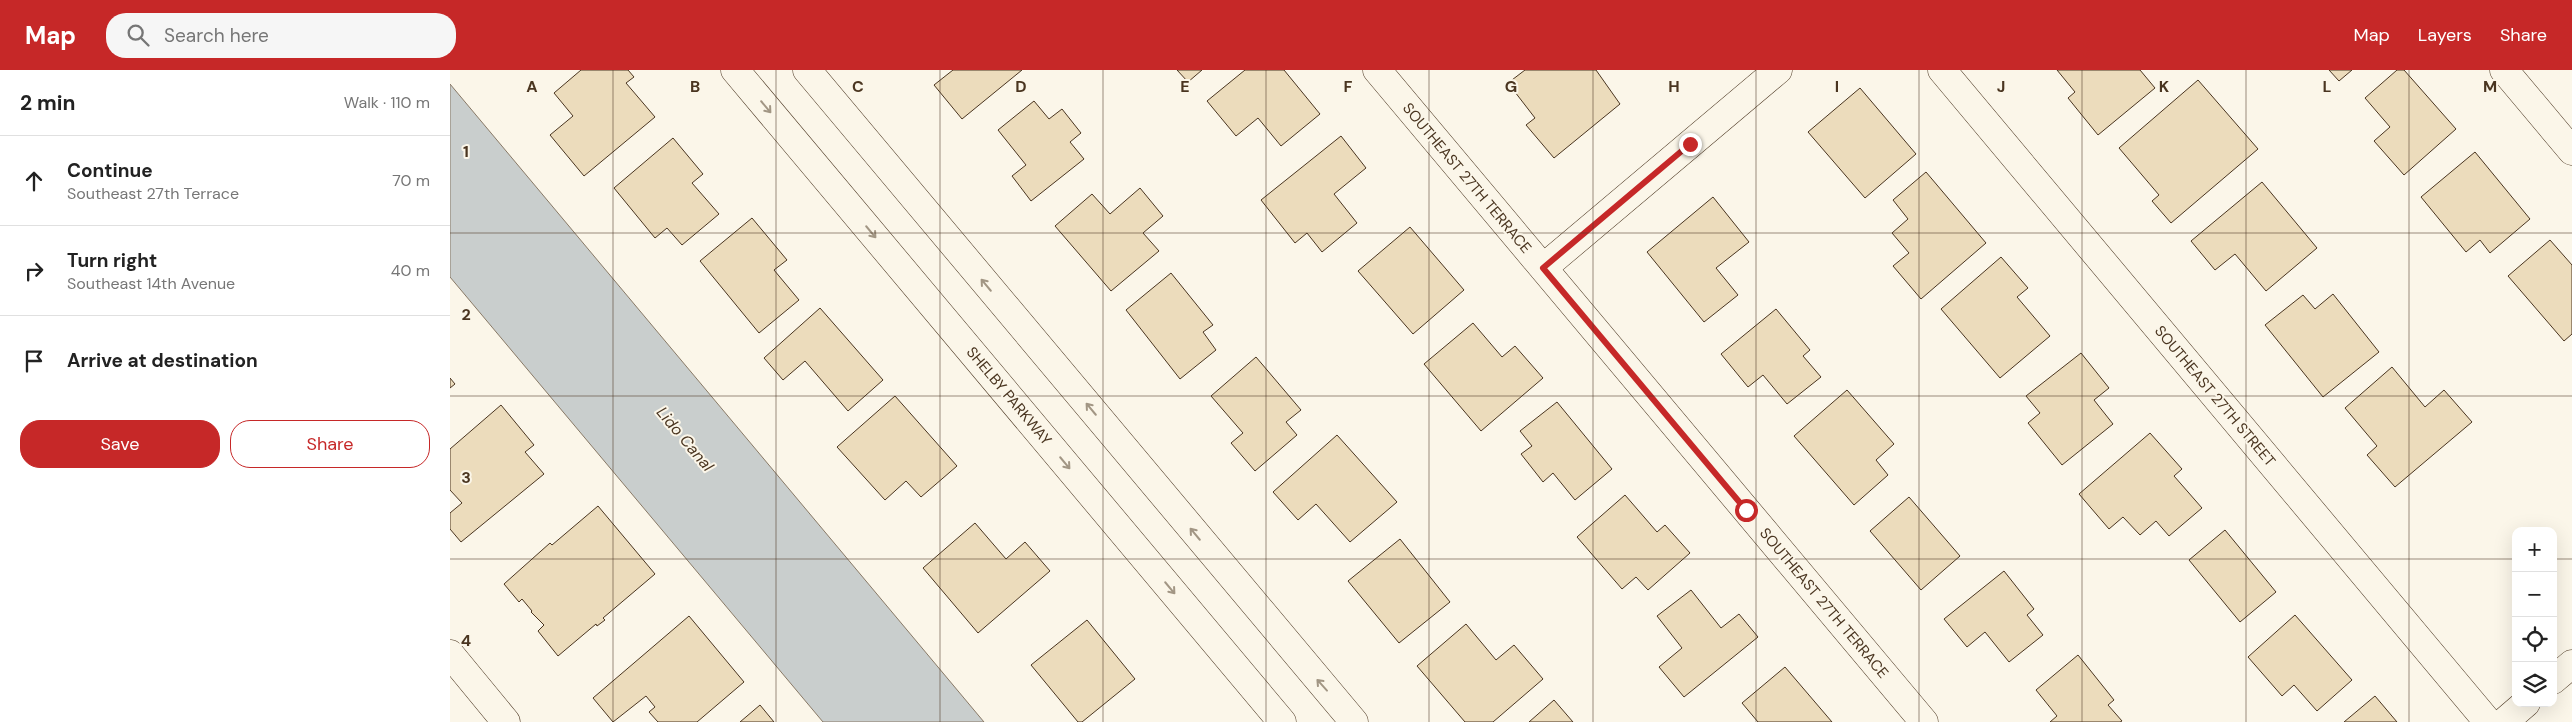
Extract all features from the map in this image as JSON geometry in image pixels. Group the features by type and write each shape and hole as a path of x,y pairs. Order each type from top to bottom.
{"street":[{"name":"SHELBY PARKWAY","path":"735,70 1282,722"},
{"path":"807,70 1354,722"},
{"name":"SOUTHEAST 27TH TERRACE","path":"1377,70 1924,722"},
{"path":"1543,268 1778,70"},
{"name":"SOUTHEAST 27TH STREET","path":"1942,70 2488,722"},
{"path":"2504,70 2572,151"},
{"path":"450,654 506,722"},
{"path":"2557,677 2572,664"},
{"path":"2504,722 2521,707"}],"water":[{"name":"Lido Canal","path":"450,84 984,722 823,722 450,277"}],"building":[{"path":"581,70 628,70 634,77 626,83 655,117 584,176 550,135 573,116 554,93"},
{"path":"953,70 1022,70 962,119 934,85"},
{"path":"1177,70 1202,70 1188,82"},
{"path":"1245,70 1284,70 1320,114 1281,146 1258,118 1236,136 1207,101"},
{"path":"1525,70 1596,70 1620,104 1554,158 1526,125 1535,118 1508,83"},
{"path":"2057,70 2140,70 2155,88 2098,135 2068,98 2075,92"},
{"path":"2329,70 2352,70 2339,81"},
{"path":"2397,70 2404,70 2456,129 2404,175 2374,141 2390,127 2365,98"},
{"path":"2198,80 2258,149 2171,223 2152,201 2159,195 2119,148"},
{"path":"1860,88 1916,154 1865,198 1808,132"},
{"path":"1034,101 1049,119 1062,109 1081,133 1070,142 1084,159 1031,201 1012,176 1026,165 998,130"},
{"path":"1341,136 1366,168 1334,194 1357,223 1322,252 1307,233 1295,243 1261,200"},
{"path":"673,138 703,174 692,183 719,214 682,245 667,228 655,238 614,188"},
{"path":"2475,152 2530,219 2490,253 2480,240 2466,252 2421,197"},
{"path":"1926,172 1986,243 1921,299 1893,266 1909,253 1892,233 1908,219 1893,200"},
{"path":"2262,182 2317,248 2266,291 2235,254 2215,270 2191,241"},
{"path":"1140,188 1163,216 1143,233 1159,251 1111,291 1055,226 1092,194 1110,214"},
{"path":"1713,197 1749,242 1716,268 1738,295 1704,322 1647,252"},
{"path":"752,218 787,260 774,270 799,300 759,333 700,261"},
{"path":"1410,227 1464,290 1413,334 1358,271"},
{"path":"2550,240 2572,265 2572,334 2564,341 2508,276"},
{"path":"2001,257 2028,288 2017,297 2050,336 2000,378 1941,309"},
{"path":"1171,273 1213,325 1203,332 1216,350 1180,379 1126,310"},
{"path":"2333,294 2379,352 2323,397 2265,325 2303,295 2315,309"},
{"path":"820,308 883,380 848,411 805,361 783,380 764,358"},
{"path":"1776,309 1810,350 1803,356 1821,377 1787,404 1763,375 1748,387 1721,354"},
{"path":"1473,323 1502,357 1515,346 1543,378 1481,431 1424,364"},
{"path":"2081,353 2109,388 2094,400 2113,424 2062,465 2028,423 2040,413 2026,396"},
{"path":"1256,357 1301,410 1286,422 1297,435 1255,471 1231,443 1243,433 1211,396"},
{"path":"2392,367 2425,407 2444,390 2472,422 2395,487 2367,455 2377,446 2345,408"},
{"path":"450,378 455,384 450,388"},
{"path":"1847,390 1894,444 1876,460 1888,475 1854,505 1794,436"},
{"path":"895,396 957,466 921,497 906,481 885,500 837,447"},
{"path":"1557,402 1612,469 1575,500 1553,473 1543,482 1521,454 1532,446 1520,431"},
{"path":"501,405 534,445 525,452 544,474 461,542 450,529 450,513 462,503 450,490 450,449"},
{"path":"2150,433 2182,469 2174,476 2202,508 2169,536 2156,521 2140,535 2123,517 2109,529 2079,494"},
{"path":"1337,435 1397,502 1350,542 1316,504 1298,520 1273,492"},
{"path":"1625,495 1657,532 1665,525 1690,553 1648,590 1636,577 1622,589 1577,537"},
{"path":"1909,497 1960,556 1921,590 1870,531"},
{"path":"598,506 655,574 603,618 605,620 597,626 596,624 558,656 538,631 544,625 531,612 522,599 519,602 504,584 550,543 552,545"},
{"path":"975,523 1006,559 1025,542 1050,571 978,633 923,568"},
{"path":"2225,530 2276,592 2240,622 2189,560"},
{"path":"1400,539 1450,602 1399,643 1348,581"},
{"path":"2004,571 2034,609 2027,615 2043,635 2009,662 1985,632 1967,647 1944,619"},
{"path":"1691,590 1721,628 1739,614 1758,637 1684,697 1659,667 1682,648 1657,616"},
{"path":"2295,615 2352,680 2317,711 2294,685 2282,696 2248,657"},
{"path":"689,616 744,682 697,722 658,722 649,712 655,707 646,696 613,722 593,698"},
{"path":"1087,620 1135,679 1082,722 1078,722 1031,665"},
{"path":"1466,624 1496,660 1514,645 1543,679 1493,722 1465,722 1417,666"},
{"path":"2078,655 2114,700 2108,705 2122,721 2050,722 2057,716 2036,690"},
{"path":"1785,667 1832,722 1758,722 1742,703"},
{"path":"2375,696 2397,722 2344,722"},
{"path":"1554,700 1573,722 1529,722"},
{"path":"760,705 774,722 740,722"}],"route":[{"path":"1690,144 1543,268 1746,510"}]}
